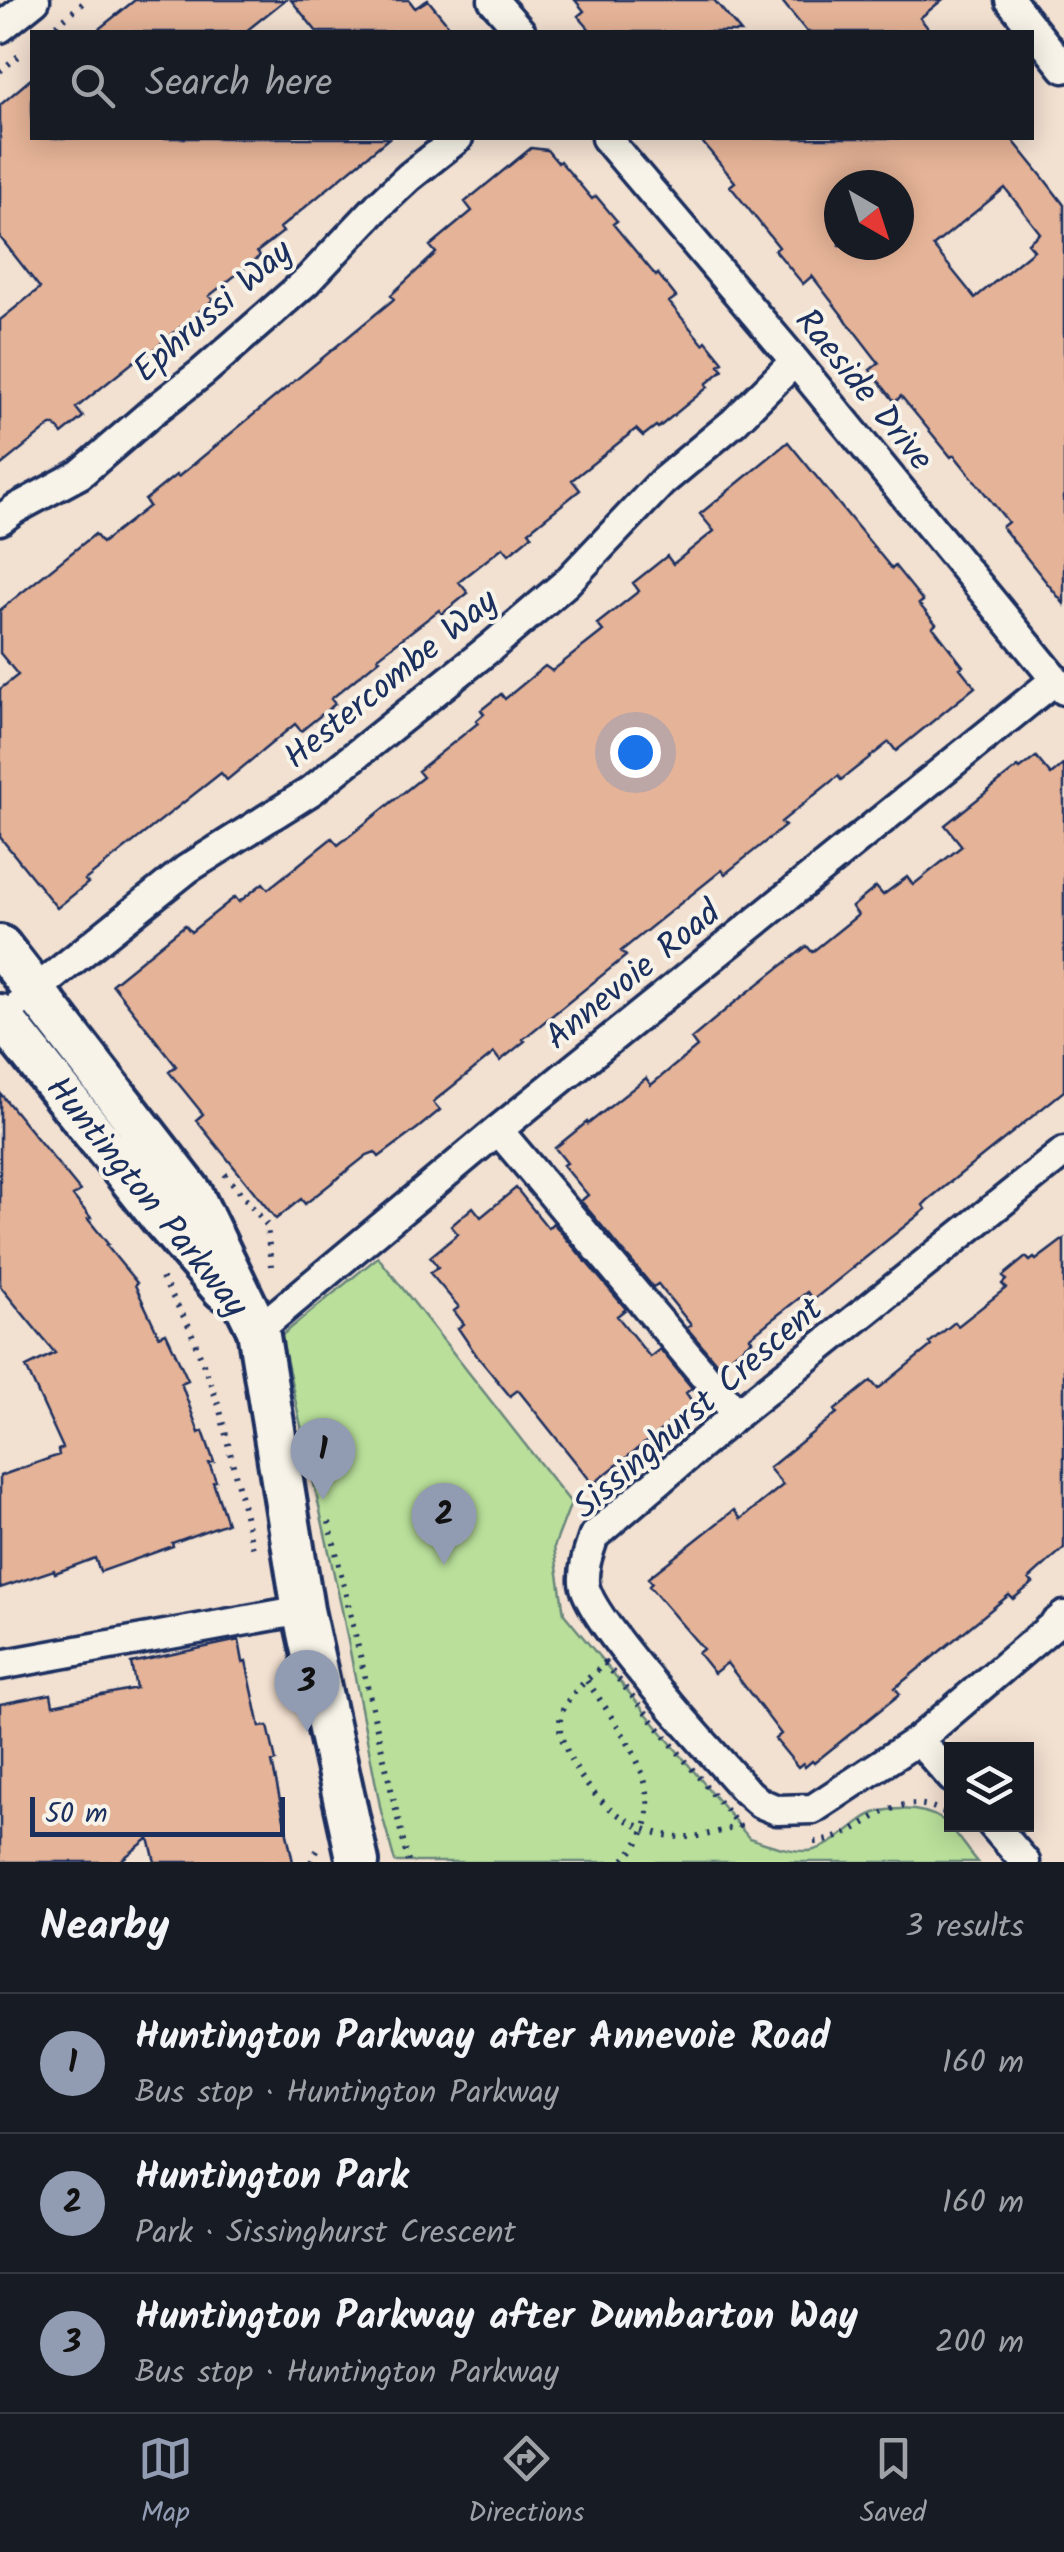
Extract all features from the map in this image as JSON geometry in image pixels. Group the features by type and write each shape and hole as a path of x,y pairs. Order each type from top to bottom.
{"street":[{"path":"0,28 35,0"},
{"path":"493,0 519,30"},
{"path":"1010,0 1034,30"},
{"path":"1034,30 1064,68"},
{"name":"Ephrussi Way","path":"0,520 80,474 260,324 378,206 456,140"},
{"name":"Raeside Drive","path":"608,140 1059,685"},
{"name":"Hestercombe Way","path":"1,1017 187,869 311,792 491,647 566,583 662,482 734,422 795,362"},
{"name":"Annevoie Road","path":"258,1330 498,1130 1059,685"},
{"name":"Huntington Parkway","path":"0,946 192,1194 258,1330 341,1857"},
{"name":"Huntington Parkway","path":"1,1017 163,1220 258,1330"},
{"path":"498,1130 737,1414"},
{"name":"Sissinghurst Crescent","path":"1064,1152 737,1414 594,1536 585,1564 584,1585 594,1608 646,1675 745,1790 777,1810 812,1809 918,1740 1064,1616"},
{"path":"0,1665 304,1610"},
{"path":"918,1740 944,1769"},
{"path":"999,1832 1025,1862"}],"path":[{"path":"50,30 87,0"},
{"path":"0,71 30,46"},
{"path":"156,1268 189,1326 219,1406 255,1559"},
{"path":"605,1664 740,1826 707,1835 676,1837 645,1831 604,1804 571,1764 561,1737 560,1717 568,1701 587,1681 605,1664"},
{"path":"587,1681 647,1782 650,1809 645,1831 621,1862"},
{"path":"321,1841 341,1857"}],"green space":[{"path":"378,1257 571,1503 554,1547 564,1614 749,1838 786,1849 816,1850 870,1815 913,1810 943,1820 944,1832 954,1832 978,1862 395,1862 281,1336"}],"building":[{"path":"135,0 285,0 248,30 98,30"},
{"path":"291,0 409,0 415,8 428,0 452,30 315,30"},
{"path":"575,0 714,0 739,30 590,30 578,16 584,11"},
{"path":"781,0 942,0 920,18 929,30 805,30"},
{"path":"30,80 30,140 387,140 280,228 283,232 257,252 260,256 209,296 213,300 76,408 83,417 62,434 51,425 0,466 0,320 40,288 0,237 0,105"},
{"path":"701,140 1013,140 1045,180 1064,205 1064,604 1002,527 1008,522 954,455 951,457 901,396 895,402 870,370 879,363 812,276 803,284 775,250 779,247 730,186 735,182","holes":["1005,188 1040,233 1028,243 1034,250 975,298 933,246"]},
{"path":"531,148 547,150 592,199 596,196 617,221 613,224 676,297 669,302 723,362 719,365 723,370 658,428 643,436 636,429 572,480 580,490 529,531 532,535 509,554 503,547 459,582 468,593 378,657 331,699 335,704 301,731 295,724 227,780 221,773 85,880 88,883 57,908 0,837 0,689 18,675 0,653 0,610 95,534 102,543 149,506 145,500 394,299 391,295 436,253 430,246 472,211 465,202"},
{"path":"788,442 923,601 919,604 975,687 896,751 889,742 841,780 838,776 781,822 785,826 725,874 722,870 621,951 626,956 525,1041 500,1061 494,1053 433,1102 440,1110 418,1128 379,1157 375,1152 367,1155 305,1204 301,1199 276,1219 196,1120 203,1114 169,1072 176,1066 112,984 185,925 191,932 235,897 239,902 263,883 268,889 332,838 338,845 423,777 418,771 478,723 484,714 481,710 501,694 505,699 545,666 552,671 603,631 597,624 639,591 633,583 667,556 673,564 714,531 700,514"},
{"path":"1036,757 1051,775 1064,764 1064,1091 928,1200 923,1205 926,1209 813,1300 807,1292 719,1366 658,1284 653,1287 581,1201 588,1195 563,1165 567,1163 555,1148 646,1078 651,1085 697,1047 691,1039 734,1003 807,946 812,952 858,915 852,907 876,887 883,895 907,877 913,885 962,846 945,825"},
{"path":"0,1093 80,1191 73,1196 137,1283 159,1336 166,1333 188,1380 181,1383 214,1462 209,1463 216,1481 213,1482 227,1523 100,1572 95,1558 0,1588 0,1476 59,1455 58,1450 63,1448 26,1367 55,1353 0,1286"},
{"path":"516,1188 548,1228 553,1223 626,1309 617,1316 650,1357 660,1349 692,1388 686,1393 694,1404 593,1484 518,1390 510,1396 477,1356 458,1328 464,1324 454,1311 459,1307 430,1273 438,1267 430,1257 458,1234 451,1226 473,1207 481,1217"},
{"path":"1064,1239 1064,1548 1029,1579 1033,1583 1013,1599 1009,1595 895,1688 900,1694 814,1763 798,1767 775,1739 781,1734 727,1663 714,1673 698,1653 703,1649 649,1586 652,1583 648,1578 734,1510 741,1519 783,1485 769,1468 837,1413 835,1410 871,1381 878,1389 955,1322 958,1326 1006,1288 1003,1276 1026,1257 1036,1260"},
{"path":"239,1640 260,1727 268,1726 293,1862 155,1862 149,1838 119,1862 0,1862 0,1704 51,1694 53,1705 136,1688 131,1663"}],"place":[{"name":"Huntington Parkway after Annevoie Road","path":"323,1500"},
{"name":"Huntington Park","path":"444,1565"},
{"name":"Huntington Parkway after Dumbarton Way","path":"307,1732"}]}
